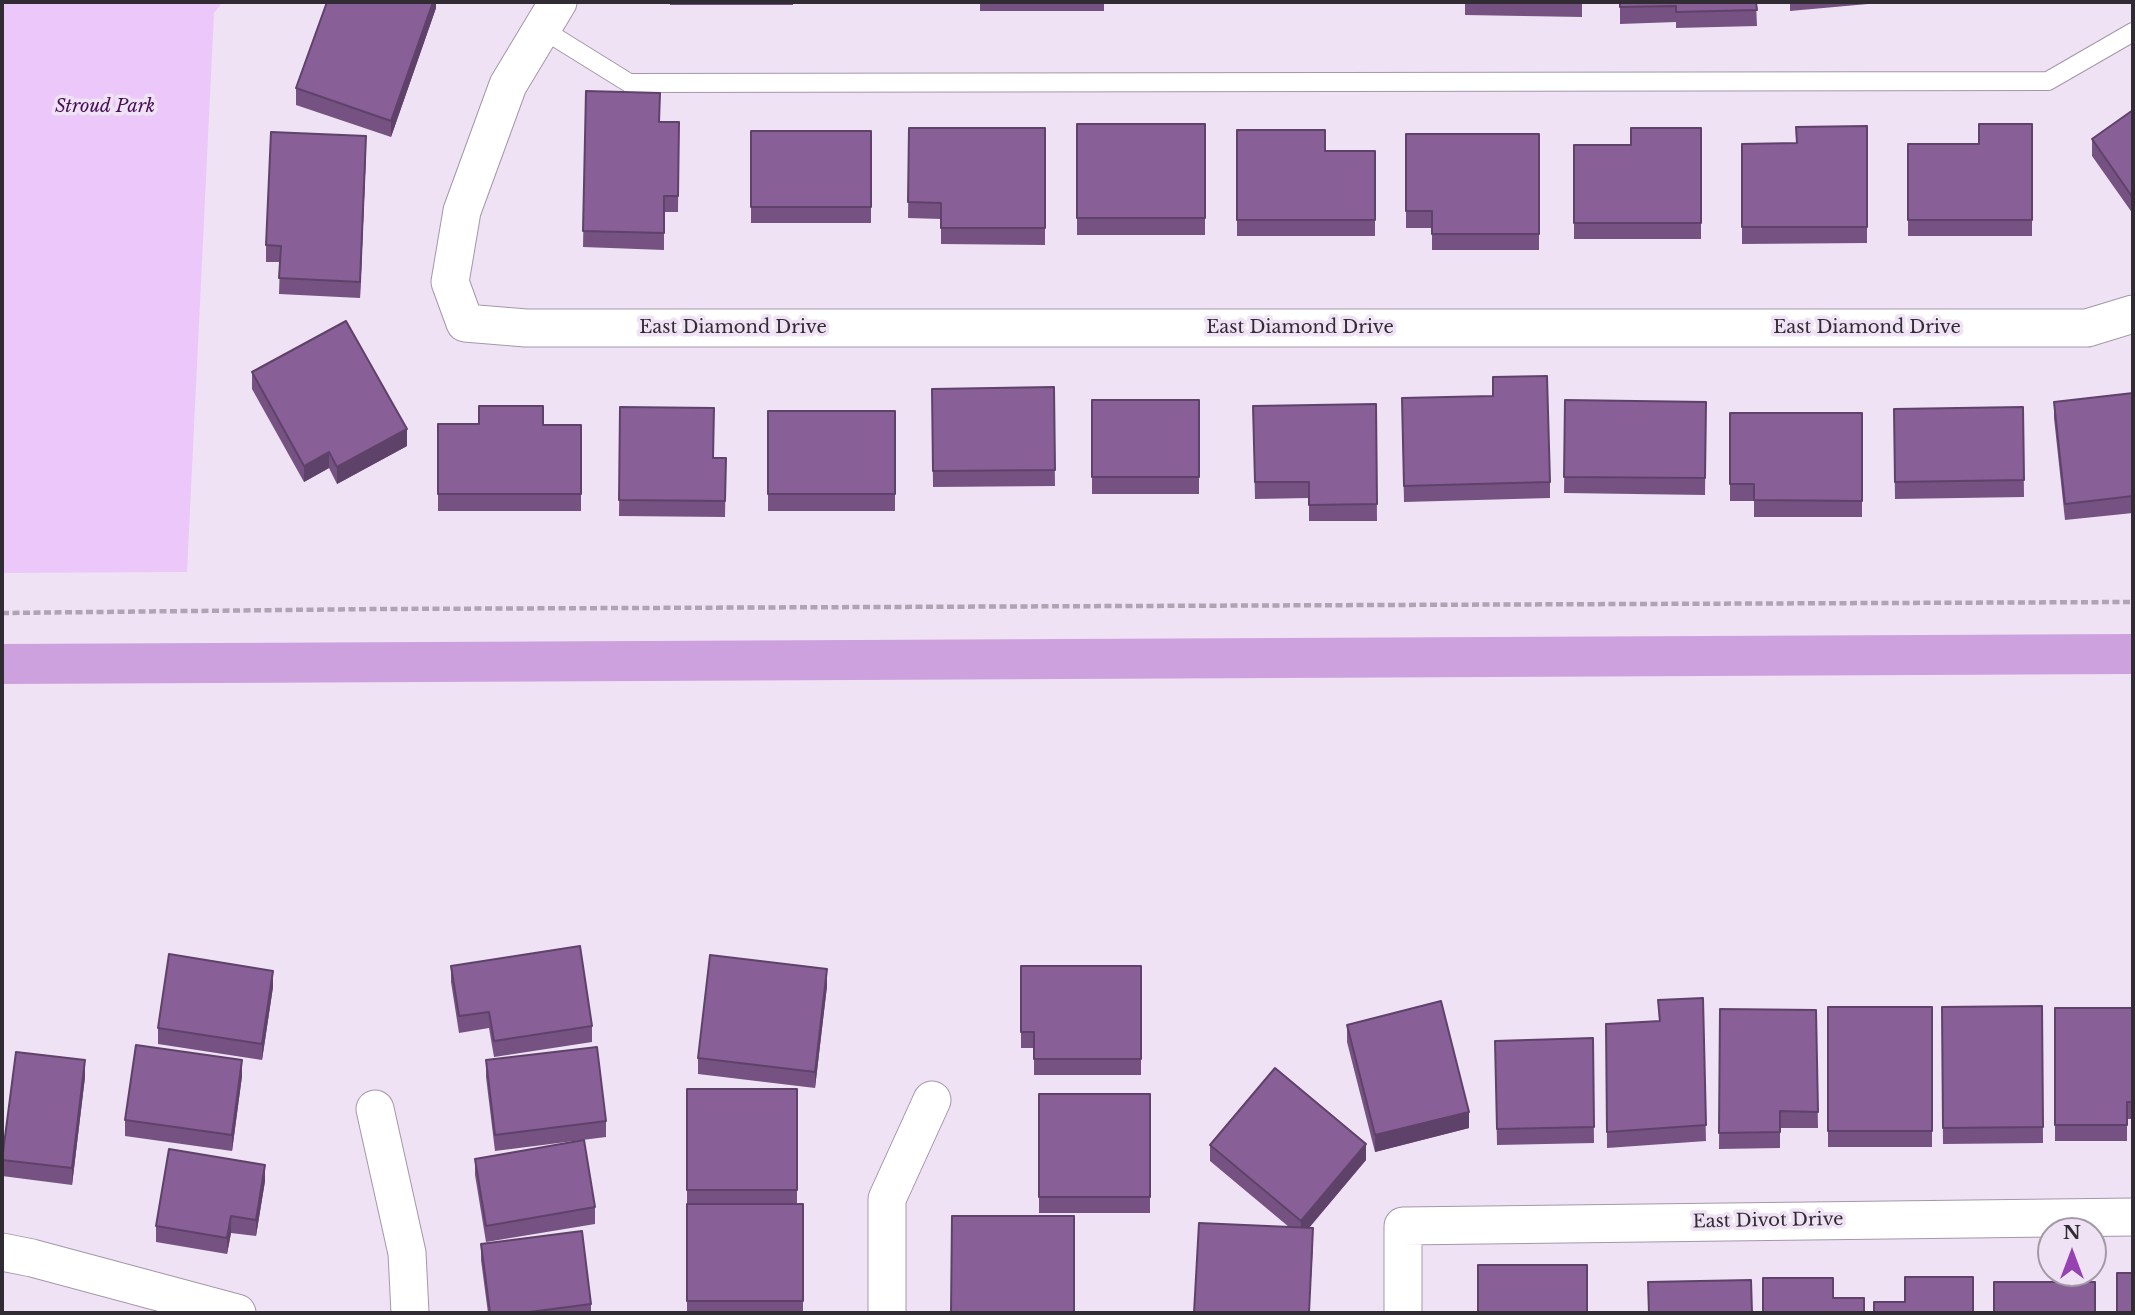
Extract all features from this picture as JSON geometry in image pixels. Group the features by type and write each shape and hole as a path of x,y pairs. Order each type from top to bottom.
{"street":[{"name":"East Diamond Drive","path":"550,15 508,85 463,211 450,282 465,323 526,328 2087,328 2133,314"},
{"path":"887,1313 887,1199 932,1100"},
{"path":"375,1110 407,1253 410,1313"},
{"name":"East Divot Drive","path":"1403,1313 1403,1226 2133,1217"},
{"path":"2,1252 237,1313"}],"lane":[{"path":"550,15 629,83 2048,81 2133,32"}],"path":[{"path":"2,613 2133,602"}],"green space":[{"name":"Stroud Park","path":"2,2 223,2 214,13 187,572 2,573"}],"building":[{"path":"327,2 433,2 391,121 296,88"},
{"path":"1620,2 1756,2 1757,10 1676,12 1676,6 1620,7"},
{"path":"586,91 660,93 659,122 679,122 678,196 664,196 664,233 583,231"},
{"path":"2133,110 2133,198 2092,139"},
{"path":"1077,124 1205,124 1205,218 1077,218"},
{"path":"1979,124 2032,124 2032,220 1908,220 1908,144 1979,144"},
{"path":"1867,126 1867,227 1742,227 1742,144 1797,143 1796,127"},
{"path":"909,128 1045,128 1045,228 941,228 941,203 908,202"},
{"path":"1631,128 1701,128 1701,223 1574,223 1574,145 1631,145"},
{"path":"1237,130 1325,130 1325,151 1375,151 1375,220 1237,220"},
{"path":"751,131 871,131 871,207 751,207"},
{"path":"271,132 366,136 360,282 279,278 281,246 266,245"},
{"path":"1406,134 1539,134 1539,234 1432,234 1432,211 1406,211"},
{"path":"346,321 407,429 337,467 329,452 304,466 252,372"},
{"path":"1547,376 1550,482 1404,486 1402,398 1493,396 1493,377"},
{"path":"1054,387 1055,470 933,471 932,389"},
{"path":"2133,393 2133,496 2065,504 2054,402"},
{"path":"1092,400 1199,400 1199,477 1092,477"},
{"path":"1565,400 1706,402 1705,478 1564,477"},
{"path":"1376,404 1377,504 1309,505 1309,482 1255,482 1253,406"},
{"path":"479,406 543,406 543,425 581,425 581,494 438,494 438,424 479,424"},
{"path":"620,407 714,408 713,458 726,458 725,501 619,500"},
{"path":"2023,407 2024,480 1895,482 1894,409"},
{"path":"768,411 895,411 895,494 768,494"},
{"path":"1730,413 1862,413 1862,501 1754,500 1754,484 1730,484"},
{"path":"580,946 592,1026 494,1041 489,1012 459,1016 451,966"},
{"path":"169,954 273,971 262,1044 158,1028"},
{"path":"710,955 827,969 815,1072 698,1058"},
{"path":"1021,966 1141,966 1141,1059 1034,1059 1034,1032 1021,1032"},
{"path":"1703,998 1706,1125 1607,1132 1606,1024 1660,1021 1658,1000"},
{"path":"1441,1001 1469,1112 1375,1135 1347,1025"},
{"path":"2042,1006 2043,1127 1943,1128 1942,1007"},
{"path":"1828,1007 1932,1007 1932,1131 1828,1131"},
{"path":"2055,1008 2133,1008 2133,1102 2127,1102 2127,1125 2055,1125"},
{"path":"1720,1009 1816,1010 1818,1112 1780,1111 1780,1132 1719,1133"},
{"path":"1593,1038 1594,1127 1497,1129 1495,1041"},
{"path":"136,1045 242,1060 232,1135 125,1120"},
{"path":"597,1047 606,1121 495,1135 486,1060"},
{"path":"16,1052 85,1060 72,1168 2,1160"},
{"path":"1275,1068 1366,1144 1301,1221 1210,1145"},
{"path":"687,1089 797,1089 797,1190 687,1190"},
{"path":"1039,1094 1150,1094 1150,1197 1039,1197"},
{"path":"584,1140 595,1207 486,1226 475,1159"},
{"path":"169,1149 265,1165 256,1220 231,1216 227,1238 156,1226"},
{"path":"687,1204 803,1204 803,1301 687,1301"},
{"path":"952,1216 1074,1216 1074,1313 951,1313"},
{"path":"1199,1223 1313,1228 1309,1313 1194,1313"},
{"path":"582,1231 591,1304 522,1313 490,1313 481,1244"},
{"path":"1478,1265 1587,1265 1587,1313 1478,1313"},
{"path":"2117,1273 2133,1273 2133,1313 2117,1313"},
{"path":"1905,1277 1973,1277 1973,1313 1874,1313 1874,1302 1905,1302"},
{"path":"1763,1278 1833,1278 1833,1298 1864,1298 1864,1313 1763,1313"},
{"path":"1751,1280 1752,1313 1649,1313 1648,1282"},
{"path":"1994,1282 2037,1282 2037,1287 2095,1287 2095,1313 1994,1313"}],"waterway":[{"path":"2,664 2133,654"}]}
